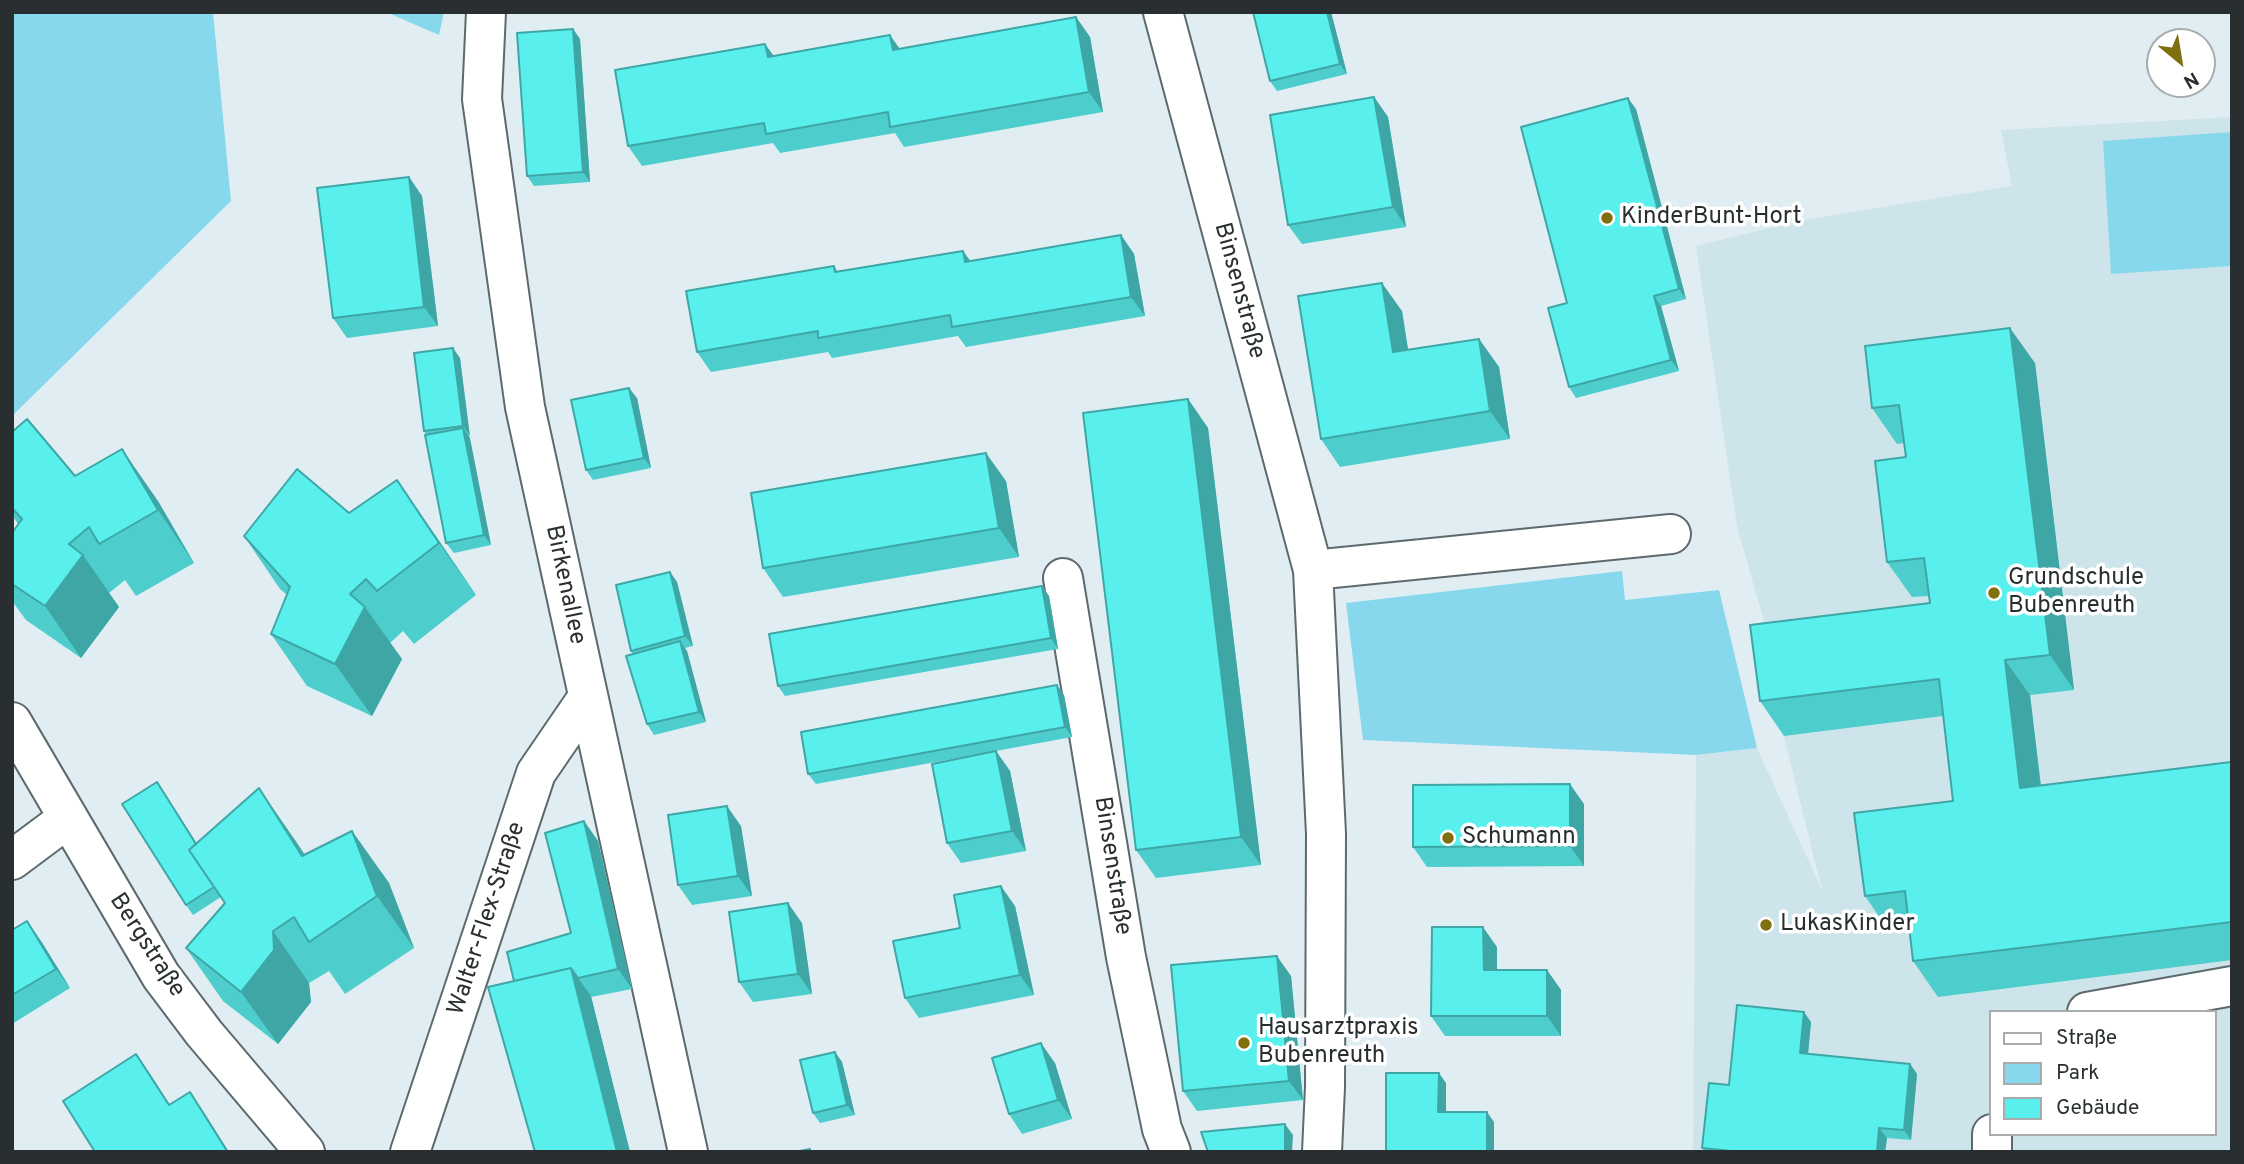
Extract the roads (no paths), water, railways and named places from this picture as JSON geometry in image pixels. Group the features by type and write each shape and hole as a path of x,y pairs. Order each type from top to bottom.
{"street":[{"name":"Birkenallee","path":"486,12 482,99 524,407 688,1152"},
{"name":"Binsenstraße","path":"1163,12 1313,570 1326,834 1322,1152"},
{"path":"1313,570 1671,534"},
{"name":"Binsenstraße","path":"1063,578 1126,957 1162,1129 1171,1152"},
{"name":"Walter-Flex-Straße","path":"410,1152 536,773 589,697"},
{"name":"Bergstraße","path":"12,722 162,976 204,1033 305,1152"},
{"path":"12,860 68,819"},
{"path":"2098,1010 2232,986"}],"place":[{"name":"KinderBunt-Hort","path":"1607,218"},
{"name":"Grundschule Bubenreuth","path":"1994,593"},
{"name":"Schumann","path":"1448,838"},
{"name":"LukasKinder","path":"1766,925"},
{"name":"Hausarztpraxis Bubenreuth","path":"1244,1043"}]}
